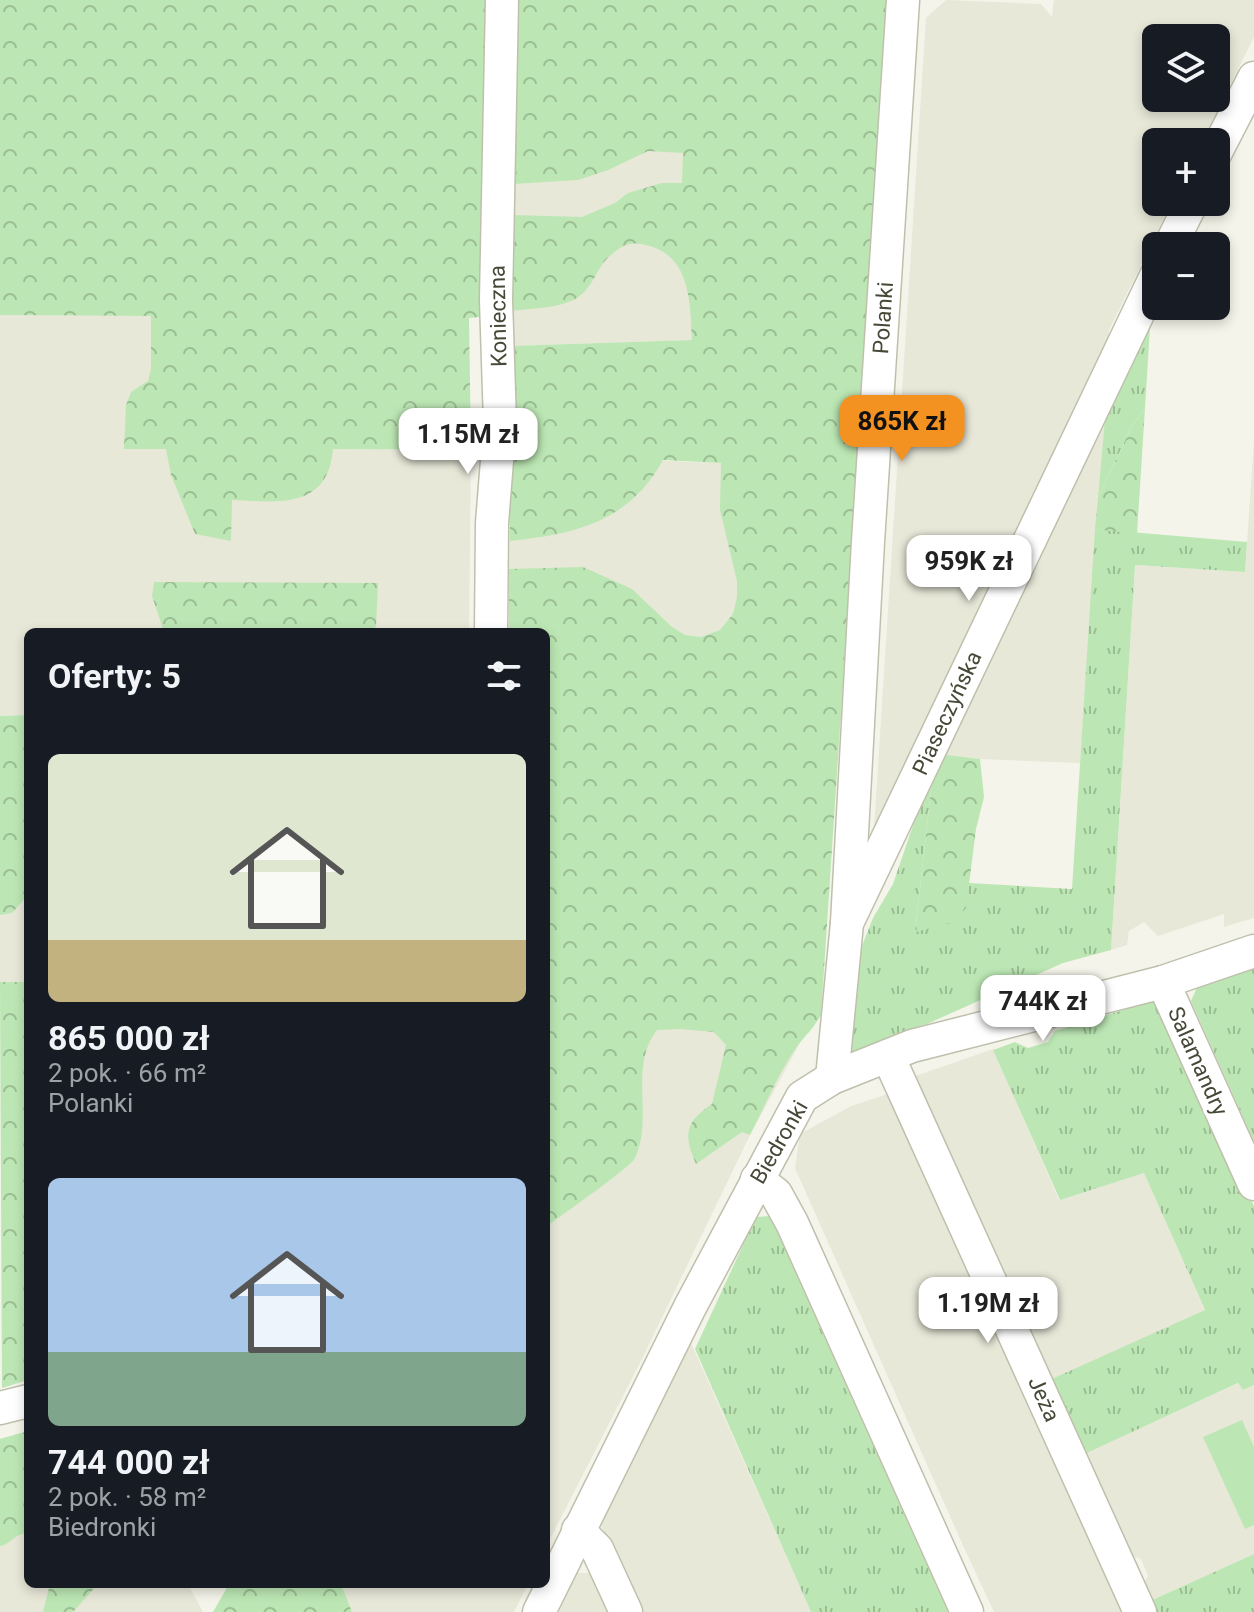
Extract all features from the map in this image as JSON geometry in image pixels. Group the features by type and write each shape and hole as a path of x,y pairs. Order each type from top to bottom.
{"street":[{"name":"Konieczna","path":"491,628 492,523 500,423 496,300 502,0"},
{"name":"Polanki","path":"847,923 903,0"},
{"path":"1228,128 1254,78"},
{"name":"Piaseczyńska","path":"832,1078 847,923 1142,305"},
{"name":"Biedronki","path":"539,1612 757,1179 802,1097 832,1078 912,1046 1163,982 1254,951"},
{"name":"Salamandry","path":"1163,982 1254,1184"},
{"name":"Jeża","path":"888,1056 1140,1612"},
{"path":"757,1179 776,1194 792,1223 967,1612"},
{"path":"0,1408 24,1402"},
{"path":"578,1530 597,1549 626,1612"}],"shaded area":[{"path":"946,0 1041,4 1052,17 1054,0 1254,0 1254,37 1230,85 1230,24 1142,24 1142,112 1217,112 1209,128 1142,128 1142,216 1165,216 1157,232 1142,232 1142,263 1109,330 1107,362 874,829 926,18"},
{"path":"514,97 881,116 814,336 510,346"},
{"path":"0,315 233,316 332,449 471,450 469,628 24,628 24,715 0,716"},
{"path":"1106,407 1080,763 939,754"},
{"path":"1254,441 1254,918 1224,927 1224,914 1158,936 1144,922 1129,931 1127,945 1111,950 1135,565 1245,572"},
{"path":"510,454 858,469 841,721 550,633 550,628 509,628"},
{"path":"0,847 24,847 24,982 0,982"},
{"path":"550,997 800,1043 750,1135 643,1357 550,1539"},
{"path":"993,1049 1059,1200 1144,1173 1205,1311 1051,1380 1024,1322 1030,1313 1017,1286 1007,1284 907,1079"},
{"path":"891,1093 1129,1612 994,1612 961,1541 795,1168 800,1134 851,1106"},
{"path":"691,1343 811,1612 640,1612 601,1525"},
{"path":"1239,1383 1243,1390 1254,1385 1254,1554 1148,1602 1141,1588 1148,1576 1141,1559 1127,1554 1083,1454"},
{"path":"24,1432 24,1588 190,1588 203,1612 0,1612 0,1439"},
{"path":"577,1573 596,1573 613,1612 559,1612"},
{"path":"343,1588 526,1588 514,1612 352,1612"}],"green space":[{"path":"0,0 490,0 479,317 469,318 471,450 333,449 322,483 311,492 283,501 232,500 231,541 195,534 171,475 166,449 124,449 126,405 131,392 148,381 151,369 151,316 0,315"},
{"path":"514,0 888,0 821,1015 785,1066 750,1135 742,1132 696,1164 689,1144 689,1130 696,1117 712,1104 726,1045 714,1032 657,1030 644,1060 642,1126 635,1158 550,1224 550,628 509,628 509,569 583,567 632,589 672,627 685,635 701,637 720,630 733,614 737,581 720,510 721,463 663,460 634,498 617,511 578,529 510,541 510,346 692,340 689,298 681,272 663,252 644,244 629,244 616,251 583,293 570,302 511,311 513,215 582,217 615,203 628,193 662,183 682,183 683,153 648,151 578,180 513,184"},
{"path":"1147,320 1150,320 1145,408 1132,426 1098,498 1106,407"},
{"path":"1145,408 1137,534 1095,529 1098,498 1132,426"},
{"path":"1095,529 1247,542 1245,572 1135,565 1111,950 1063,963 927,1024 849,1054 854,966 873,918 893,884 934,764 915,932 965,908 969,883 1072,889"},
{"path":"154,582 378,583 375,628 163,628 152,596"},
{"path":"24,715 24,900 12,913 0,915 0,716"},
{"path":"939,754 980,759 984,797 976,829 966,908 955,922 915,932 934,764"},
{"path":"1254,965 1254,1142 1191,1001 1198,985"},
{"path":"0,982 24,982 24,1381 2,1388"},
{"path":"1153,1001 1163,1004 1254,1206 1254,1385 1243,1390 1238,1383 1078,1457 1043,1383 1205,1310 1144,1173 1060,1200 993,1050 1015,1042 1028,1048 1048,1042 1055,1031"},
{"path":"770,1216 948,1612 811,1612 695,1349 756,1217"},
{"path":"1242,1420 1254,1447 1254,1525 1245,1529 1203,1437"},
{"path":"24,1432 24,1534 0,1546 0,1439"},
{"path":"1254,1554 1254,1612 1153,1612 1148,1602"},
{"path":"49,1588 94,1588 73,1612 43,1612"},
{"path":"227,1588 343,1588 352,1612 213,1612"}]}
